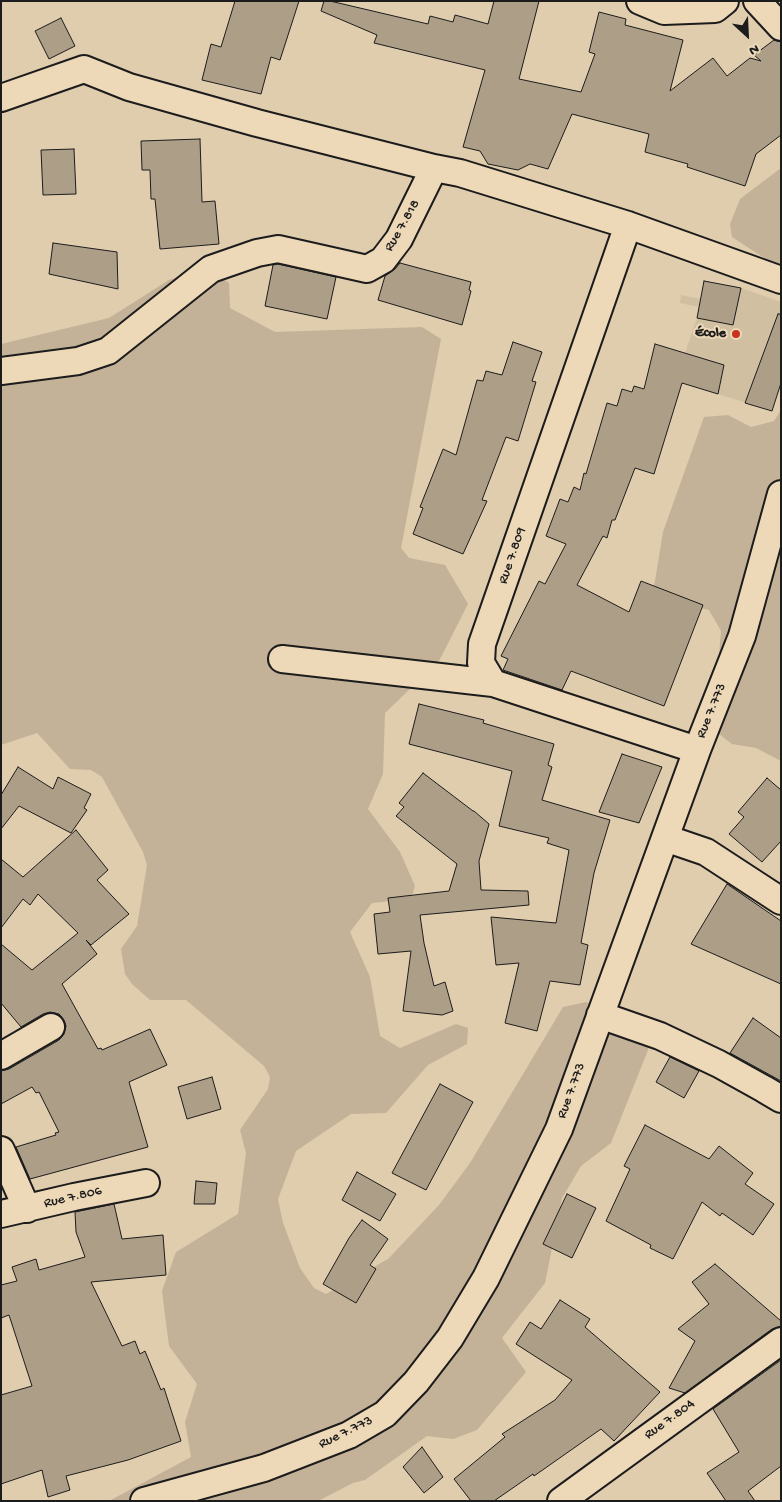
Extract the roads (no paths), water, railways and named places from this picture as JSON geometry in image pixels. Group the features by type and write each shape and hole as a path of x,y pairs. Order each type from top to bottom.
{"street":[{"path":"640,1 664,11 715,9 726,1"},
{"path":"757,1 781,27"},
{"path":"1,98 84,69 147,92 257,123 468,176 628,225 781,280"},
{"name":"Rue 7.818","path":"1,371 78,361 108,351 211,269 257,253 278,248 368,269 383,260 399,239 434,168"},
{"name":"Rue 7.809","path":"493,683 481,664 482,644 628,225"},
{"name":"Rue 7.773","path":"144,1501 264,1468 349,1435 385,1414 416,1382 450,1338 486,1278 559,1130 697,750 742,636 781,494"},
{"path":"282,659 493,683 697,750"},
{"path":"665,838 706,852 781,901"},
{"path":"600,1015 660,1036 719,1064 781,1099"},
{"path":"1,1056 51,1027"},
{"path":"1,1150 27,1209"},
{"name":"Rue 7.806","path":"1,1214 74,1197 146,1184"},
{"name":"Rue 7.804","path":"561,1501 781,1341"}],"place":[{"name":"École","path":"736,334"}]}
